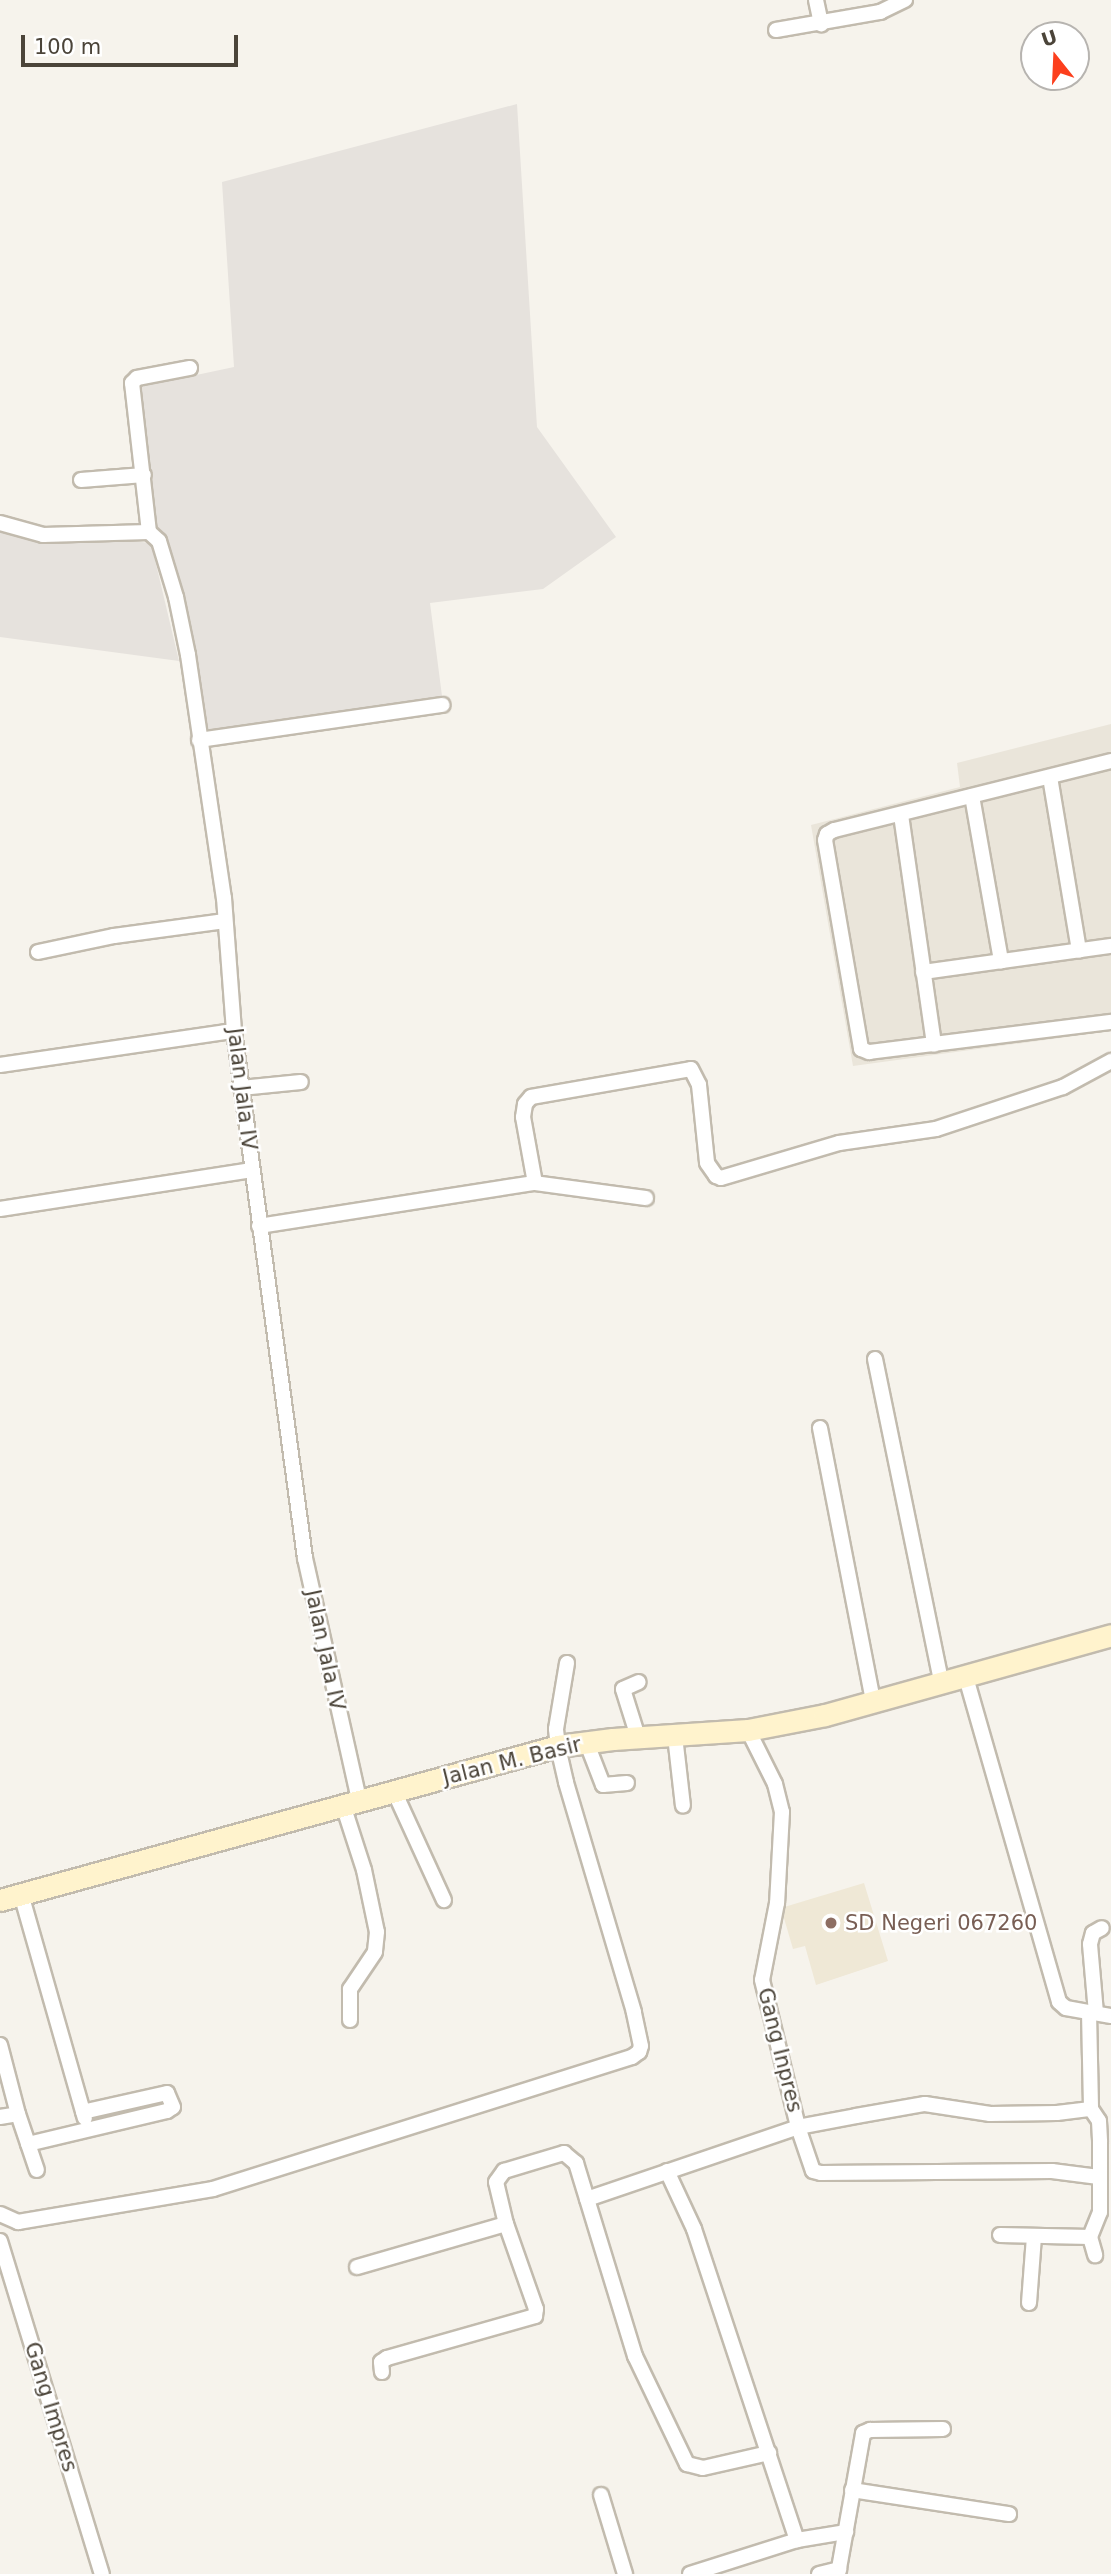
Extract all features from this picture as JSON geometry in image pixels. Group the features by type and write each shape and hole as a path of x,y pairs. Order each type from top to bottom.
{"main road":[{"name":"Jalan M. Basir","path":"0,1900 558,1746 586,1741 748,1730 825,1715 1111,1635"}],"street":[{"path":"816,0 821,24"},
{"path":"776,30 880,12 905,0"},
{"path":"0,523 43,535 149,531 131,388 133,380 190,368"},
{"path":"81,480 144,475"},
{"name":"Jalan Jala IV","path":"149,531 159,541 183,625 225,921 241,1088 305,1558 377,1931 375,1952 350,1989 350,2020"},
{"path":"199,740 443,705"},
{"path":"1111,761 834,831 827,834 825,840 861,1049 869,1052 934,1045 1111,1022"},
{"path":"1050,777 1079,951"},
{"path":"972,796 1000,961"},
{"path":"901,815 934,1045"},
{"path":"38,952 114,936 225,921"},
{"path":"923,972 1111,946"},
{"path":"0,1065 234,1031"},
{"path":"535,1183 523,1117 525,1104 531,1097 691,1069 699,1085 708,1163 716,1176 721,1178 839,1143 948,1126 1063,1087 1111,1061"},
{"path":"241,1088 301,1082"},
{"path":"0,1209 252,1170"},
{"path":"260,1226 535,1183 646,1198"},
{"path":"875,1359 941,1681"},
{"path":"820,1428 873,1701"},
{"path":"0,2214 18,2222 213,2189 632,2057 639,2052 641,2046 634,2012 566,1782 558,1746 556,1729 567,1663"},
{"path":"965,1674 1059,2002 1066,2008 1111,2016"},
{"path":"638,1738 623,1689 639,1682"},
{"name":"Gang Inpres","path":"748,1730 775,1784 782,1812 778,1903 762,1980 809,2165 821,2174 1052,2171 1099,2177"},
{"path":"676,1736 683,1806"},
{"path":"586,1741 603,1785 626,1783"},
{"path":"394,1791 444,1900"},
{"path":"21,1894 89,2131"},
{"path":"1095,2255 1090,2237 1100,2212 1099,2177 1105,2155 1099,2121 1091,2109 1093,2013 1090,1944 1095,1930 1102,1928"},
{"path":"0,2045 18,2114 37,2170"},
{"path":"28,2144 172,2110 170,2095 160,2094 83,2112"},
{"path":"587,2199 799,2127 925,2104 990,2114 1057,2113 1091,2109"},
{"path":"0,2117 18,2114"},
{"path":"382,2372 381,2362 387,2358 535,2316 536,2309 496,2188 500,2174 559,2153 568,2155 576,2163 635,2356 687,2464 695,2469 703,2469 769,2453"},
{"path":"667,2171 694,2229 797,2540"},
{"path":"357,2267 506,2224"},
{"path":"1000,2235 1090,2237"},
{"path":"1029,2303 1034,2236"},
{"name":"Gang Impres","path":"0,2241 102,2574"},
{"path":"819,2574 838,2571 863,2433 870,2430 943,2429"},
{"path":"852,2490 1009,2514"},
{"path":"601,2495 625,2574"},
{"path":"690,2574 797,2540 846,2532"}],"shaded area":[{"path":"517,104 537,427 616,537 543,589 430,603 442,696 204,735 180,595 147,520 135,388 234,367 222,182"},
{"path":"0,528 151,543 179,661 0,637"},
{"path":"1111,724 1111,1031 853,1066 811,825 960,787 957,763"},
{"name":"SD Negeri 067260","path":"864,1883 888,1961 816,1985 805,1946 793,1949 781,1908"}],"place":[{"name":"SD Negeri 067260","path":"831,1923"}]}
